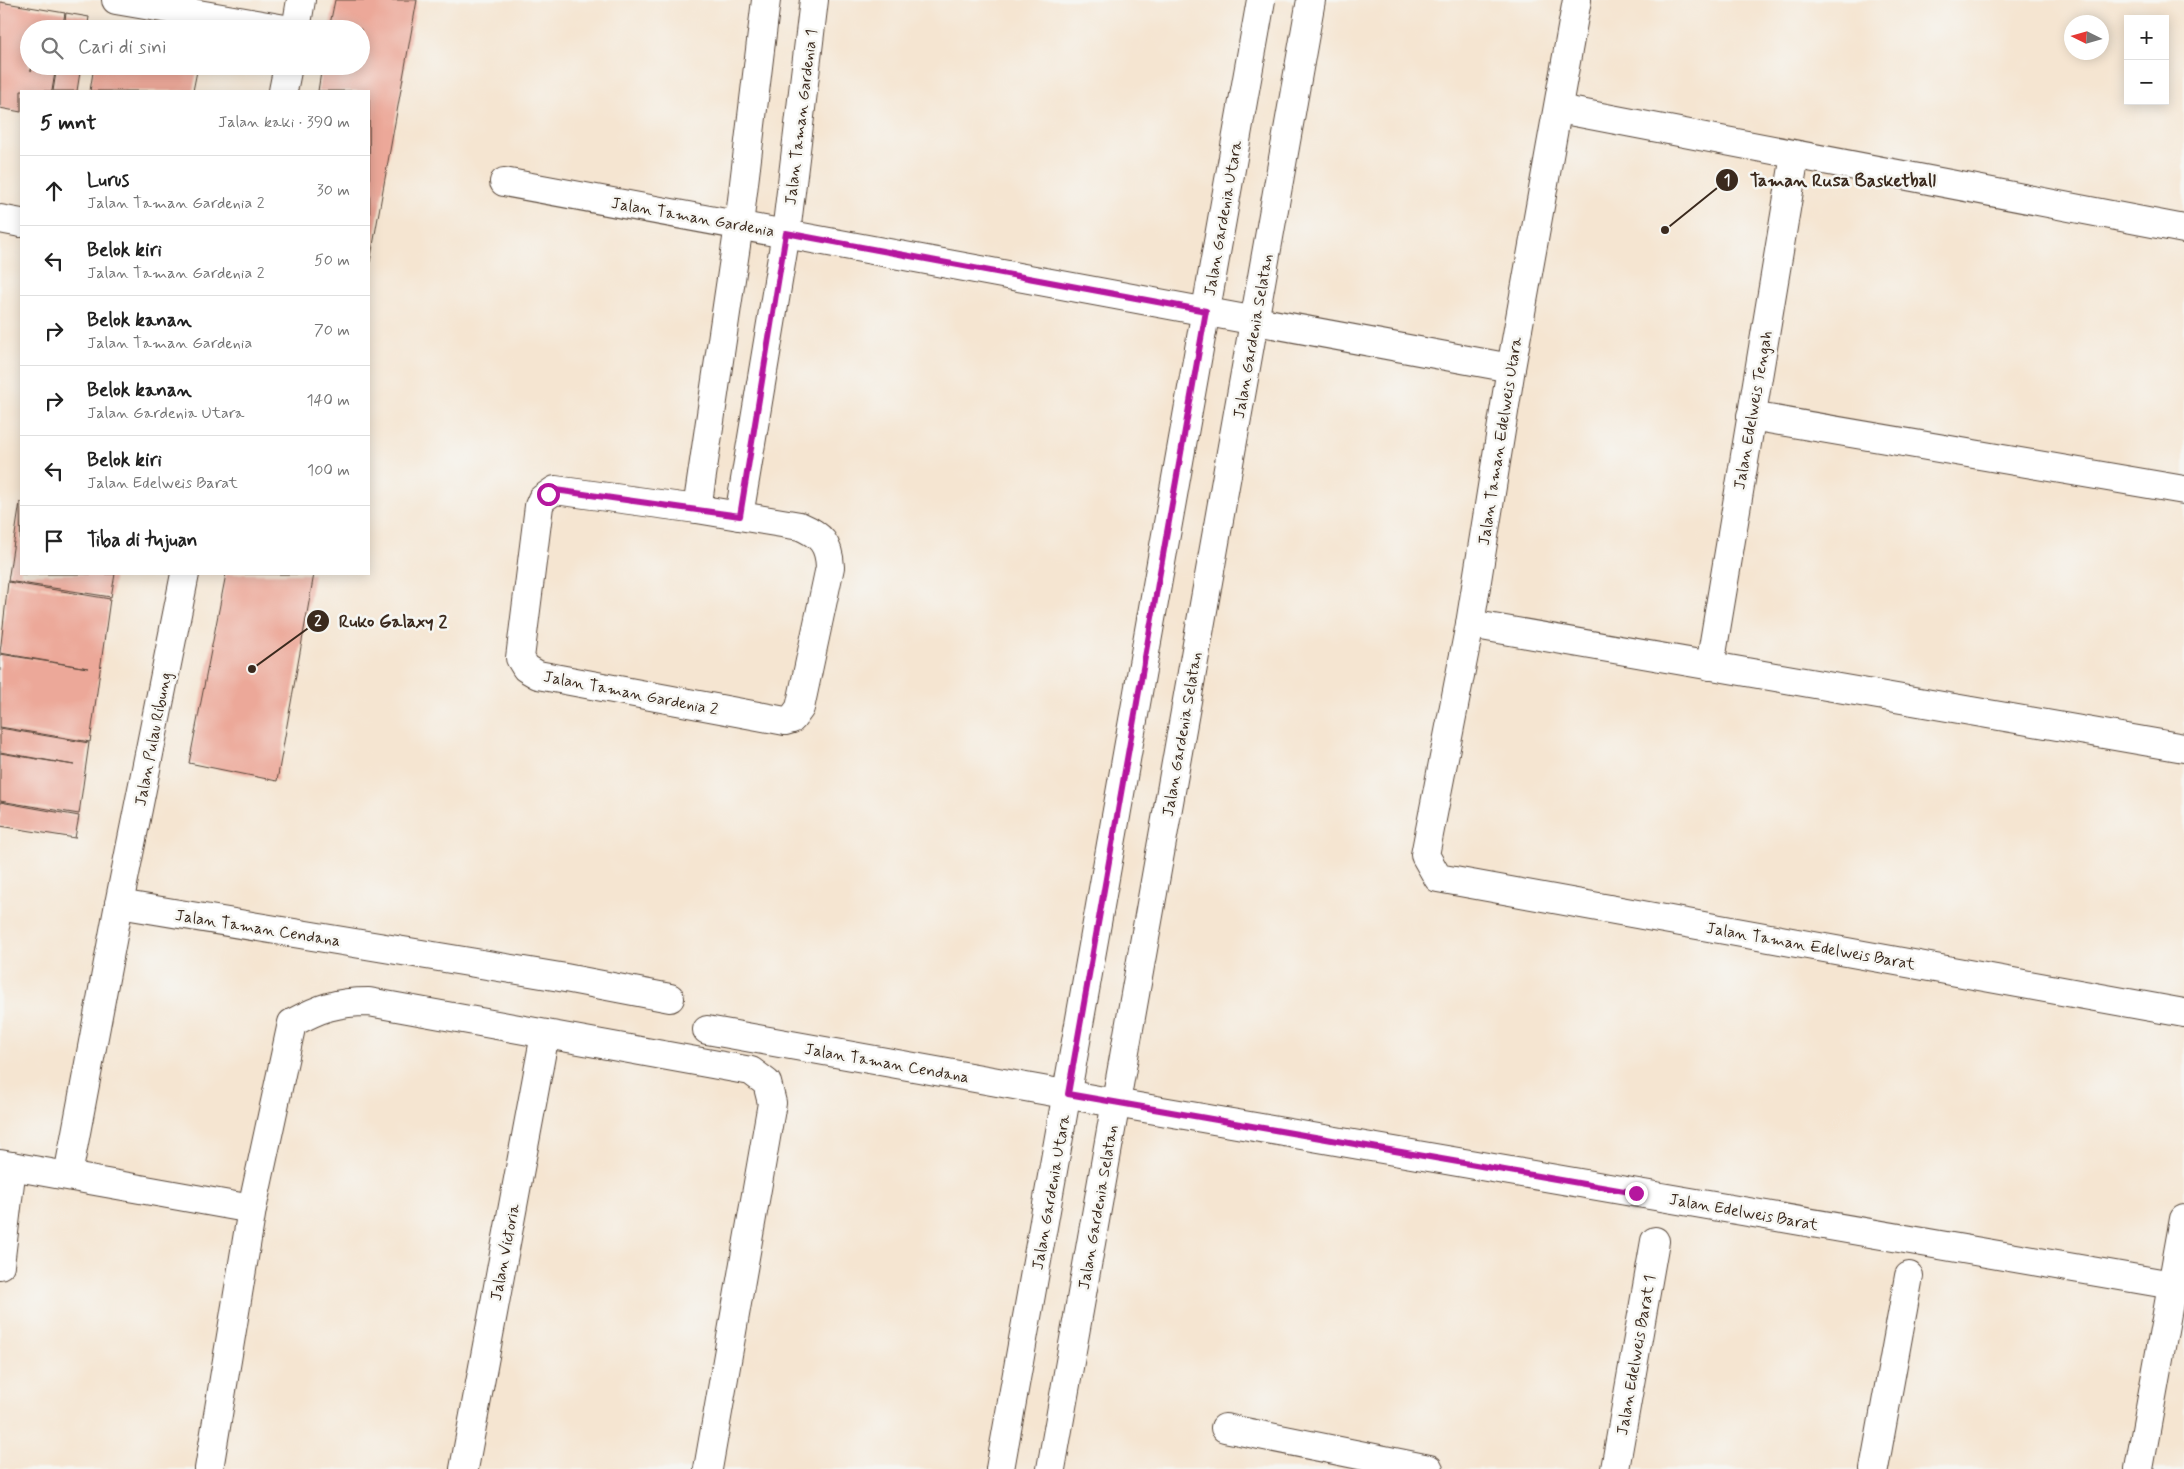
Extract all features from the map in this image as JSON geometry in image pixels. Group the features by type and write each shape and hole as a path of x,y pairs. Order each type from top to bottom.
{"street":[{"path":"116,0 233,20"},
{"path":"298,20 301,0"},
{"path":"697,509 739,225 766,0"},
{"name":"Jalan Taman Gardenia 1","path":"786,233 814,0"},
{"name":"Jalan Gardenia Utara","path":"1000,1469 1262,0"},
{"name":"Jalan Gardenia Selatan","path":"1051,1469 1311,0"},
{"name":"Jalan Taman Edelweis Utara","path":"1438,878 1425,855 1470,624 1511,368 1577,0"},
{"path":"283,90 286,75"},
{"path":"1558,109 2184,229"},
{"name":"Jalan Edelweis Tengah","path":"1710,666 1796,155"},
{"name":"Jalan Taman Gardenia","path":"504,182 1511,368"},
{"path":"0,220 20,223"},
{"path":"740,516 786,233"},
{"path":"1751,416 2184,490"},
{"name":"Jalan Taman Gardenia 2","path":"555,490 740,516 807,529 824,540 830,552 830,567 802,700 800,708 792,719 785,721 538,675 526,668 520,658 537,516 539,506 548,494 555,490"},
{"name":"Jalan Pulau Ribung","path":"118,904 186,575"},
{"path":"1470,624 2184,748"},
{"name":"Jalan Taman Edelweis Barat","path":"1438,878 2184,1013"},
{"path":"68,1175 118,904"},
{"name":"Jalan Taman Cendana","path":"118,904 560,977 670,998"},
{"path":"209,1469 252,1209 292,1023 320,1008 349,1002 369,1002 751,1071 767,1083 772,1102 708,1469"},
{"name":"Jalan Taman Cendana","path":"707,1030 1068,1094"},
{"name":"Jalan Victoria","path":"464,1469 545,1034"},
{"name":"Jalan Edelweis Barat","path":"1068,1094 2178,1286"},
{"path":"0,1265 6,1165 252,1209"},
{"path":"2139,1469 2178,1286 2184,1219"},
{"name":"Jalan Edelweis Barat 1","path":"1615,1469 1655,1241"},
{"path":"1874,1469 1909,1276"},
{"path":"1225,1428 1430,1469"}],"building":[{"path":"335,0 417,0 370,262 370,90 318,90 321,75 370,75 370,20 331,20"},
{"path":"0,2 65,13 64,20 20,20 20,75 55,75 52,90 20,90 20,112 0,108"},
{"path":"66,13 89,17 88,20 65,20"},
{"path":"56,75 80,75 77,90 53,90"},
{"path":"93,75 196,75 193,90 90,90"},
{"path":"20,502 20,575 115,575 111,597 8,581"},
{"path":"226,575 314,575 277,781 189,763"},
{"path":"8,582 110,599 90,742 0,727 0,654 88,668 0,653"},
{"path":"0,728 89,743 79,814 0,801 0,753 74,765 0,752"},
{"path":"0,802 79,816 75,838 0,826"}],"place":[{"name":"Taman Rusa Basketball","path":"1665,230"},
{"name":"Ruko Galaxy 2","path":"252,669"}],"route":[{"path":"548,494 555,490 740,516 786,233 1206,311 1068,1094 1636,1193"}]}
